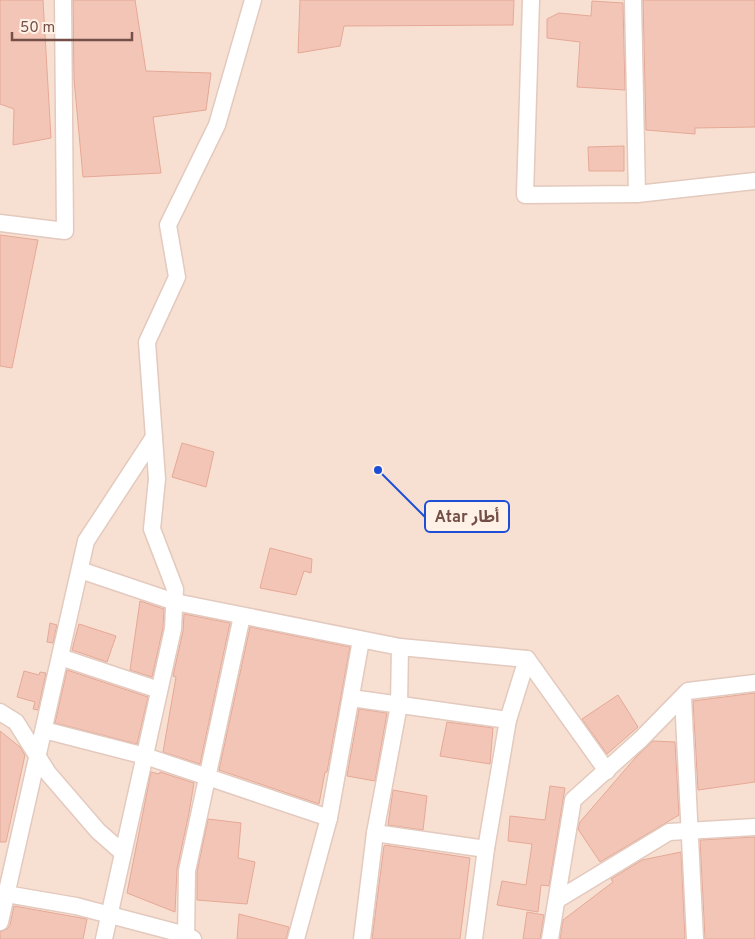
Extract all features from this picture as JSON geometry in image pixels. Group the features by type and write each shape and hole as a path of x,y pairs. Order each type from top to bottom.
{"street":[{"path":"0,223 65,232 63,0"},
{"path":"104,939 173,629 175,602 175,589 152,529 157,478 147,342 176,277 168,225 217,124 253,0"},
{"path":"531,0 524,195 637,194 755,181"},
{"path":"633,0 637,194"},
{"path":"0,922 3,894 38,757 86,541 154,437"},
{"path":"80,570 175,602 361,640 400,647 527,659 607,771"},
{"path":"3,894 109,913 188,938 187,871 242,616"},
{"path":"296,939 329,818 361,640"},
{"path":"362,939 375,832 398,705 400,647"},
{"path":"60,657 159,690"},
{"path":"474,939 486,849 508,720 527,659"},
{"path":"550,939 573,800 607,771 688,691 755,683"},
{"path":"683,697 695,939"},
{"path":"350,698 508,720"},
{"path":"0,712 16,722 48,773 98,831 123,854"},
{"path":"44,730 145,756 329,818"},
{"path":"557,900 669,832 755,827"},
{"path":"375,832 486,849"}],"shaded area":[{"path":"0,0 755,0 755,939 0,939"}],"building":[{"path":"0,0 43,0 51,138 13,145 14,109 0,104"},
{"path":"73,0 135,0 146,71 211,73 206,110 153,117 161,173 83,177 74,79"},
{"path":"300,0 514,0 513,25 344,26 340,46 298,53"},
{"path":"643,0 755,0 755,127 695,128 695,134 646,130"},
{"path":"592,1 623,3 625,90 577,87 580,42 547,38 547,19 559,13 591,16"},
{"path":"624,146 624,171 589,171 588,147"},
{"path":"0,235 38,240 12,368 0,366"},
{"path":"182,443 214,452 206,487 172,477"},
{"path":"270,548 312,559 311,573 304,571 296,595 260,588"},
{"path":"140,601 164,609 163,628 152,677 130,670"},
{"path":"184,614 230,623 200,764 163,752 176,677 173,676 183,631"},
{"path":"50,623 57,625 53,643 47,642"},
{"path":"79,624 116,636 107,662 72,650"},
{"path":"250,627 350,647 327,772 325,772 319,804 219,770"},
{"path":"67,670 148,697 137,744 55,723"},
{"path":"24,671 39,675 40,672 46,673 38,710 33,709 35,702 17,697"},
{"path":"755,693 755,782 698,790 693,701"},
{"path":"618,695 638,727 607,754 582,719"},
{"path":"359,709 387,713 375,781 347,776"},
{"path":"447,722 493,728 490,764 440,756"},
{"path":"0,731 20,747 25,755 6,842 0,842"},
{"path":"653,741 675,742 679,815 600,862 578,829 580,822 636,757"},
{"path":"151,772 159,774 160,772 194,783 177,869 175,912 127,893"},
{"path":"550,786 565,788 549,886 541,885 538,912 497,905 502,881 526,885 532,844 508,841 510,816 545,820"},
{"path":"393,790 427,796 423,830 388,825"},
{"path":"208,819 241,823 238,858 255,862 247,904 197,900 197,872"},
{"path":"755,837 755,939 705,939 700,840"},
{"path":"385,845 470,858 460,939 372,939"},
{"path":"681,852 685,939 560,939 563,920 613,882 611,879 642,860"},
{"path":"14,906 87,919 83,939 0,939 0,932 7,929 10,925"},
{"path":"527,912 544,915 540,939 523,939"},
{"path":"239,914 289,927 286,939 237,939"}],"place":[{"name":"Atar أطار","path":"378,470"}]}
